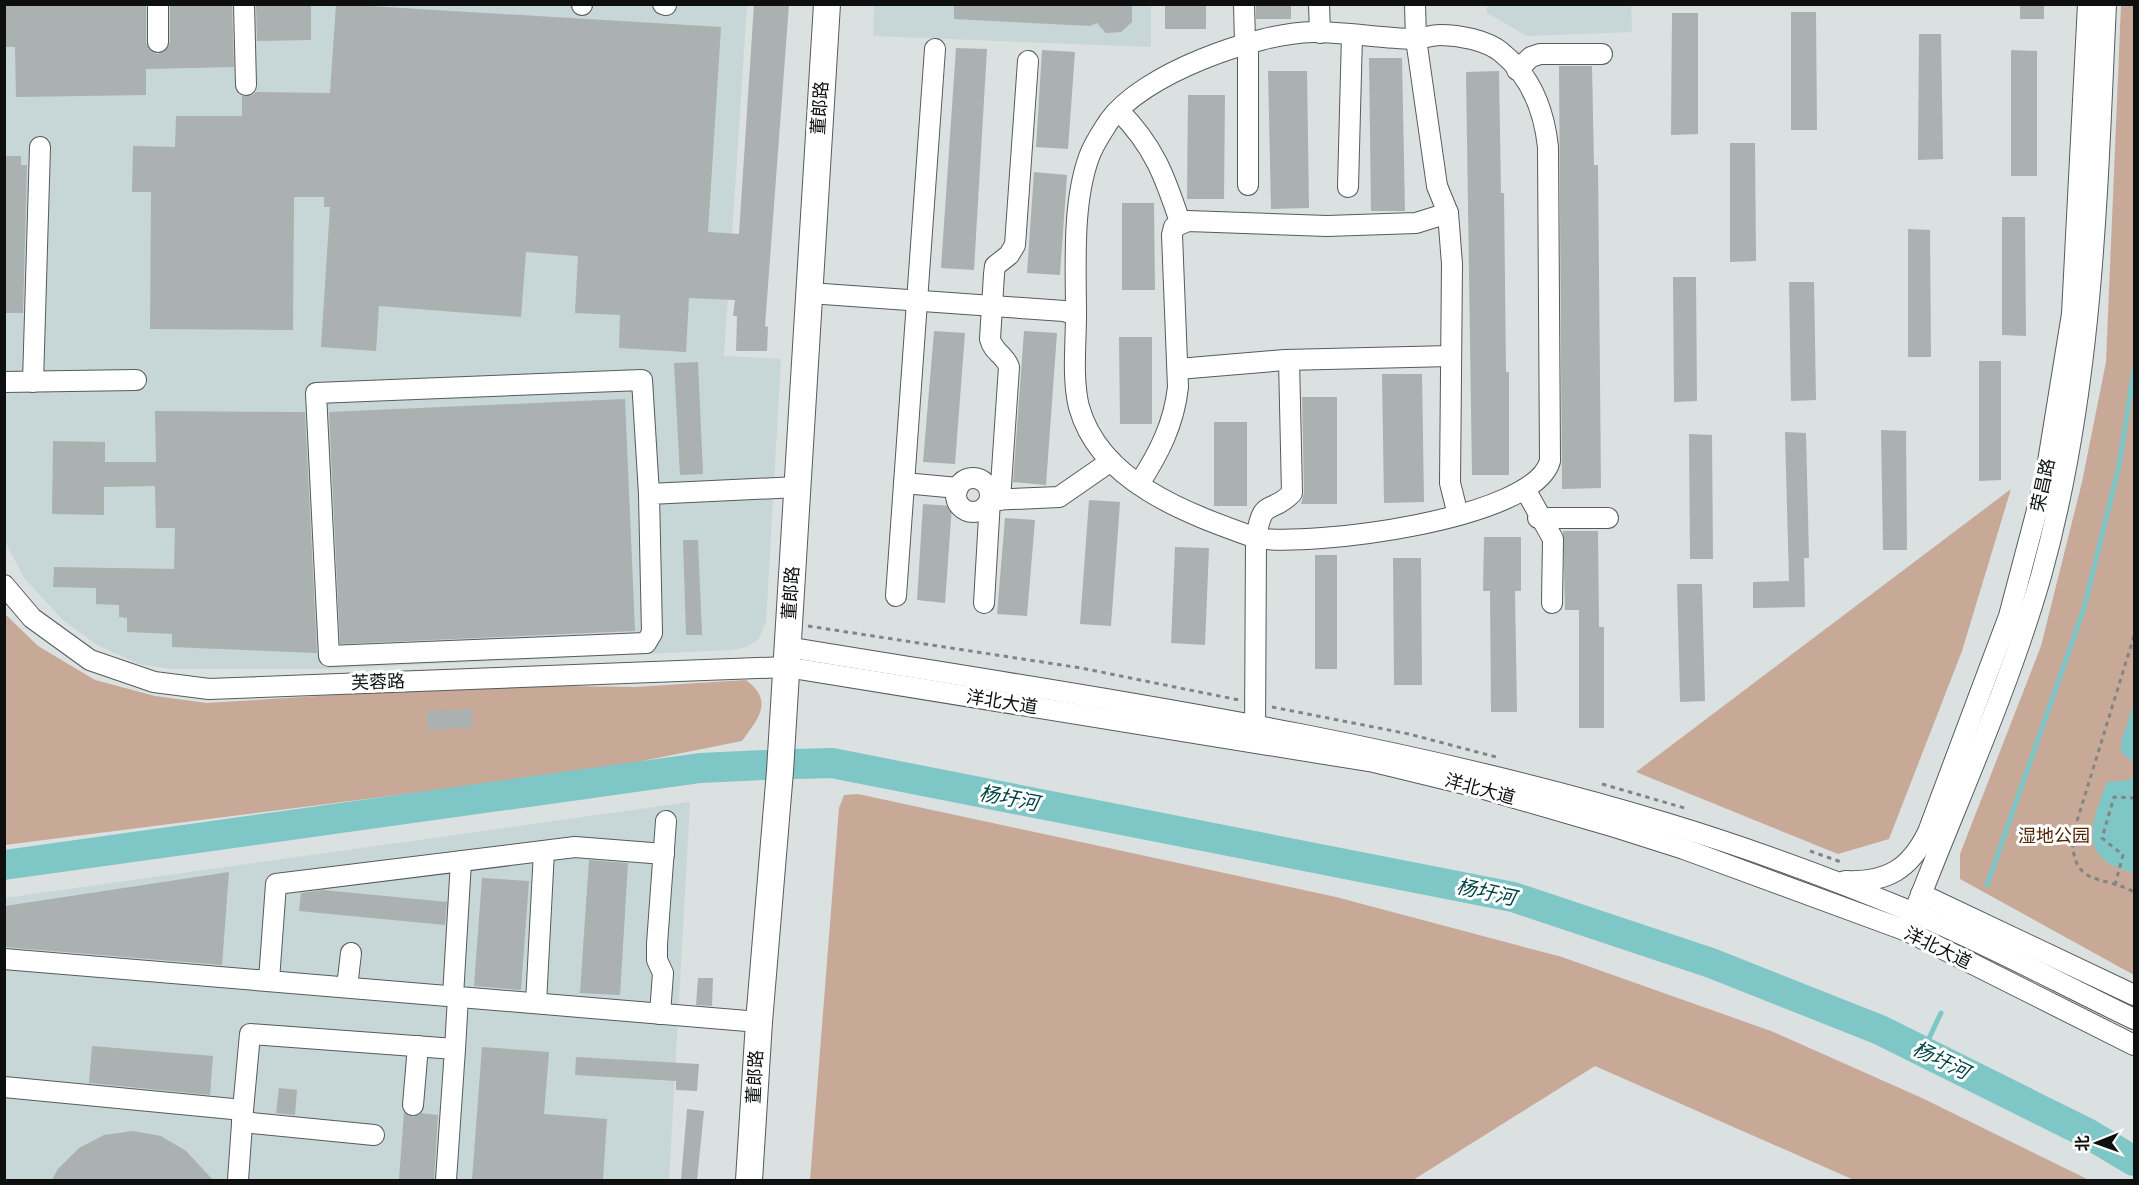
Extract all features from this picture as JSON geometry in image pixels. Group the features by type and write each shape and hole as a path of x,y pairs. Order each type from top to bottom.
{"main road":[{"name":"董郎路","path":"749,1180 787,646 826,4"}],"street":[{"path":"158,4 158,42"},
{"path":"244,4 246,85"},
{"path":"1244,4 1248,185"},
{"path":"1319,4 1320,33"},
{"path":"1415,4 1416,39 1437,186 1448,213 1452,264 1450,483 1458,516"},
{"name":"荣昌路","path":"1832,880 1866,882 1886,877 1918,852 1928,832 2009,616 2045,480 2072,314 2088,4"},
{"name":"荣昌路","path":"1906,931 2022,634 2041,575 2068,456 2091,306 2106,4"},
{"path":"1320,33 1416,39 1440,35 1481,42 1500,51 1533,90 1544,116 1548,147 1550,460 1547,470 1525,489 1496,503 1458,516 1311,541 1274,542 1191,515 1139,484 1110,461 1087,431 1078,404 1076,245 1082,188 1089,156 1110,120 1142,89 1246,43 1284,35 1320,33"},
{"path":"1348,187 1352,35"},
{"path":"896,596 935,49"},
{"path":"1517,70 1531,57 1540,54 1602,54"},
{"path":"984,603 1009,367 1006,358 991,347 995,266 1010,255 1015,245 1028,60"},
{"path":"1119,111 1152,150 1180,222"},
{"path":"33,382 40,147"},
{"path":"1139,484 1169,430 1176,405 1178,369 1172,235 1174,227 1180,222 1327,226 1416,223 1448,213"},
{"path":"809,293 1064,311 1076,315"},
{"path":"1178,369 1289,360 1451,356"},
{"path":"1255,734 1256,538 1260,517 1267,506 1287,498 1292,493 1289,360"},
{"path":"4,382 136,380"},
{"path":"642,380 649,494 652,633 646,643 329,656 316,393 642,380"},
{"path":"904,483 958,488 958,502 966,510 978,511 995,500 1059,497 1110,461"},
{"path":"649,494 797,487"},
{"path":"1525,489 1538,518 1546,525 1552,539 1552,603"},
{"path":"1538,518 1608,518"},
{"name":"芙蓉路","path":"4,585 32,618 90,660 154,682 209,689 787,646"},
{"name":"洋北大道","path":"787,646 1255,734 1446,763 1566,794 1670,824 1832,880 1912,912 2134,1019"},
{"name":"洋北大道","path":"1255,734 1477,787 1684,849 1906,931 2134,1045"},
{"path":"660,1014 663,973 657,960 657,944 666,821"},
{"path":"269,980 276,884 575,847 664,854"},
{"path":"536,1003 544,851"},
{"path":"1912,912 1918,852"},
{"path":"446,1180 455,1049 461,861"},
{"path":"1921,894 2134,995"},
{"path":"347,987 351,953"},
{"path":"4,959 759,1022"},
{"path":"238,1180 250,1034 455,1049"},
{"path":"413,1105 418,1046"},
{"path":"4,1087 243,1116 374,1135"}],"path":[{"path":"2134,636 2073,834 2075,860 2081,868 2096,881 2134,892"},
{"path":"787,646 1081,668 1409,734 1511,761"},
{"path":"1591,782 1693,811"},
{"path":"2115,885 2123,855 2102,838 2114,797 2134,798"},
{"path":"1805,849 1851,866"}],"shaded area":[{"path":"4,5 747,5 724,356 781,359 766,622 759,639 747,647 731,650 325,669 171,669 139,664 97,645 63,620 24,578 5,541"},
{"path":"874,5 1151,5 1151,47 873,36"},
{"path":"1487,5 1631,5 1632,32 1527,36 1487,13"},
{"path":"690,802 669,1180 5,1180 4,898"}],"green space":[{"name":"湿地公园","path":"2121,5 2134,5 2134,975 1960,879 1960,854 2041,646 2082,482 2106,362"},
{"path":"2011,489 1962,651 1889,839 1838,854 1636,772"},
{"path":"4,613 38,646 95,680 155,696 207,703 494,685 635,687 746,680 755,688 762,702 754,725 742,741 602,769 5,845"},
{"path":"858,794 1336,897 1562,957 1771,1031 1922,1098 2089,1180 1854,1180 1595,1066 1413,1180 810,1180 839,808 844,795"}],"water":[{"path":"2134,703 2134,763 2121,752 2121,742"},
{"path":"2134,774 2134,873 2116,867 2103,859 2096,850 2093,826 2107,782 2130,780"}],"building":[{"path":"4,4 146,4 146,43 152,52 157,54 164,52 170,43 170,4 232,4 234,67 146,69 146,95 16,97 15,47 4,47"},
{"path":"256,4 311,4 311,40 257,41"},
{"path":"336,4 721,27 708,232 739,234 754,4 789,4 765,326 768,327 767,351 736,351 737,316 733,316 735,300 689,298 686,352 619,348 620,315 575,313 578,256 526,252 521,317 379,306 376,351 321,347 330,207 324,207 324,197 294,197 293,330 150,329 151,192 132,192 133,146 175,147 176,116 242,116 242,96 256,92 330,93"},
{"path":"954,4 1132,4 1132,22 1121,32 1106,33 1097,23 1090,26 954,19"},
{"path":"1165,4 1206,4 1206,29 1165,29"},
{"path":"1256,4 1291,4 1291,19 1256,19"},
{"path":"2020,4 2044,4 2044,19 2020,19"},
{"path":"1791,12 1816,12 1817,130 1791,130"},
{"path":"1672,13 1698,13 1698,134 1671,135"},
{"path":"1919,34 1941,34 1943,159 1918,160"},
{"path":"956,48 987,49 974,270 941,268"},
{"path":"1042,50 1075,52 1068,149 1036,147"},
{"path":"2011,50 2037,51 2037,176 2011,176"},
{"path":"1369,58 1402,58 1405,211 1371,211"},
{"path":"1559,66 1592,66 1594,165 1598,165 1601,488 1562,489"},
{"path":"1268,71 1307,71 1309,208 1271,209"},
{"path":"1499,71 1501,193 1504,193 1506,372 1509,372 1509,475 1472,475 1466,72"},
{"path":"1188,95 1225,95 1224,199 1187,199"},
{"path":"1730,143 1755,143 1756,261 1730,262"},
{"path":"4,156 21,156 21,165 27,165 23,313 4,313"},
{"path":"1034,172 1067,175 1060,275 1027,273"},
{"path":"1122,203 1154,203 1155,290 1122,290"},
{"path":"2002,217 2025,217 2026,336 2002,335"},
{"path":"1908,229 1930,230 1931,357 1908,357"},
{"path":"1673,277 1696,277 1697,401 1674,402"},
{"path":"1789,282 1814,282 1816,400 1791,401"},
{"path":"934,331 965,333 955,464 923,462"},
{"path":"1024,331 1057,333 1046,485 1013,482"},
{"path":"1119,337 1152,337 1152,424 1120,424"},
{"path":"1979,361 2001,361 2001,480 1979,481"},
{"path":"698,362 703,474 680,475 674,363"},
{"path":"1382,374 1422,374 1424,502 1384,503"},
{"path":"1302,397 1337,397 1337,504 1301,504 1304,493"},
{"path":"625,399 635,631 340,644 329,412"},
{"path":"155,411 305,412 317,653 172,647 172,634 127,632 127,618 119,617 119,605 96,604 96,588 53,587 54,567 174,569 175,528 156,528 155,486 104,487 104,515 52,514 53,441 105,442 105,462 156,462"},
{"path":"1214,422 1247,422 1247,506 1214,506"},
{"path":"1881,430 1906,431 1907,550 1883,550"},
{"path":"1785,432 1806,433 1809,558 1804,558 1805,607 1753,608 1753,582 1789,581"},
{"path":"1689,434 1712,435 1713,559 1690,559"},
{"path":"1089,500 1120,502 1111,626 1080,624"},
{"path":"923,504 952,506 945,603 917,600"},
{"path":"1005,518 1035,520 1027,616 997,614"},
{"path":"1563,531 1598,531 1599,627 1604,627 1604,728 1579,728 1579,610 1565,610"},
{"path":"1484,537 1521,537 1521,591 1515,591 1517,712 1491,712 1490,591 1483,591"},
{"path":"683,540 698,540 702,635 686,635"},
{"path":"1175,547 1209,548 1205,645 1171,643"},
{"path":"1315,555 1337,555 1337,669 1315,669"},
{"path":"1393,558 1421,558 1422,685 1394,685"},
{"path":"1677,584 1702,584 1705,701 1680,702"},
{"path":"472,709 473,727 428,730 427,711"},
{"path":"589,860 628,863 620,995 580,993"},
{"path":"229,872 222,965 4,947 5,906"},
{"path":"482,878 529,881 521,990 474,986"},
{"path":"323,890 447,902 445,925 299,911 301,893"},
{"path":"698,978 713,978 712,1006 696,1005"},
{"path":"92,1046 213,1056 210,1095 89,1083"},
{"path":"482,1047 549,1052 544,1114 607,1119 603,1180 472,1180"},
{"path":"576,1057 699,1064 697,1091 676,1090 676,1081 575,1075"},
{"path":"279,1088 297,1090 295,1115 276,1113"},
{"path":"687,1109 704,1111 697,1180 681,1180"},
{"path":"404,1112 413,1117 421,1113 438,1115 434,1180 399,1180"},
{"path":"133,1131 161,1136 186,1151 213,1180 52,1180 58,1169 79,1148 104,1135"}],"waterway":[{"path":"1987,885 2084,608 2119,466 2134,370"},
{"name":"杨圩河","path":"795,764 832,763 1513,897 1711,963 1880,1030 2087,1133 2134,1161"},
{"path":"4,865 700,768 765,765"},
{"path":"1922,1053 1941,1013"}]}
